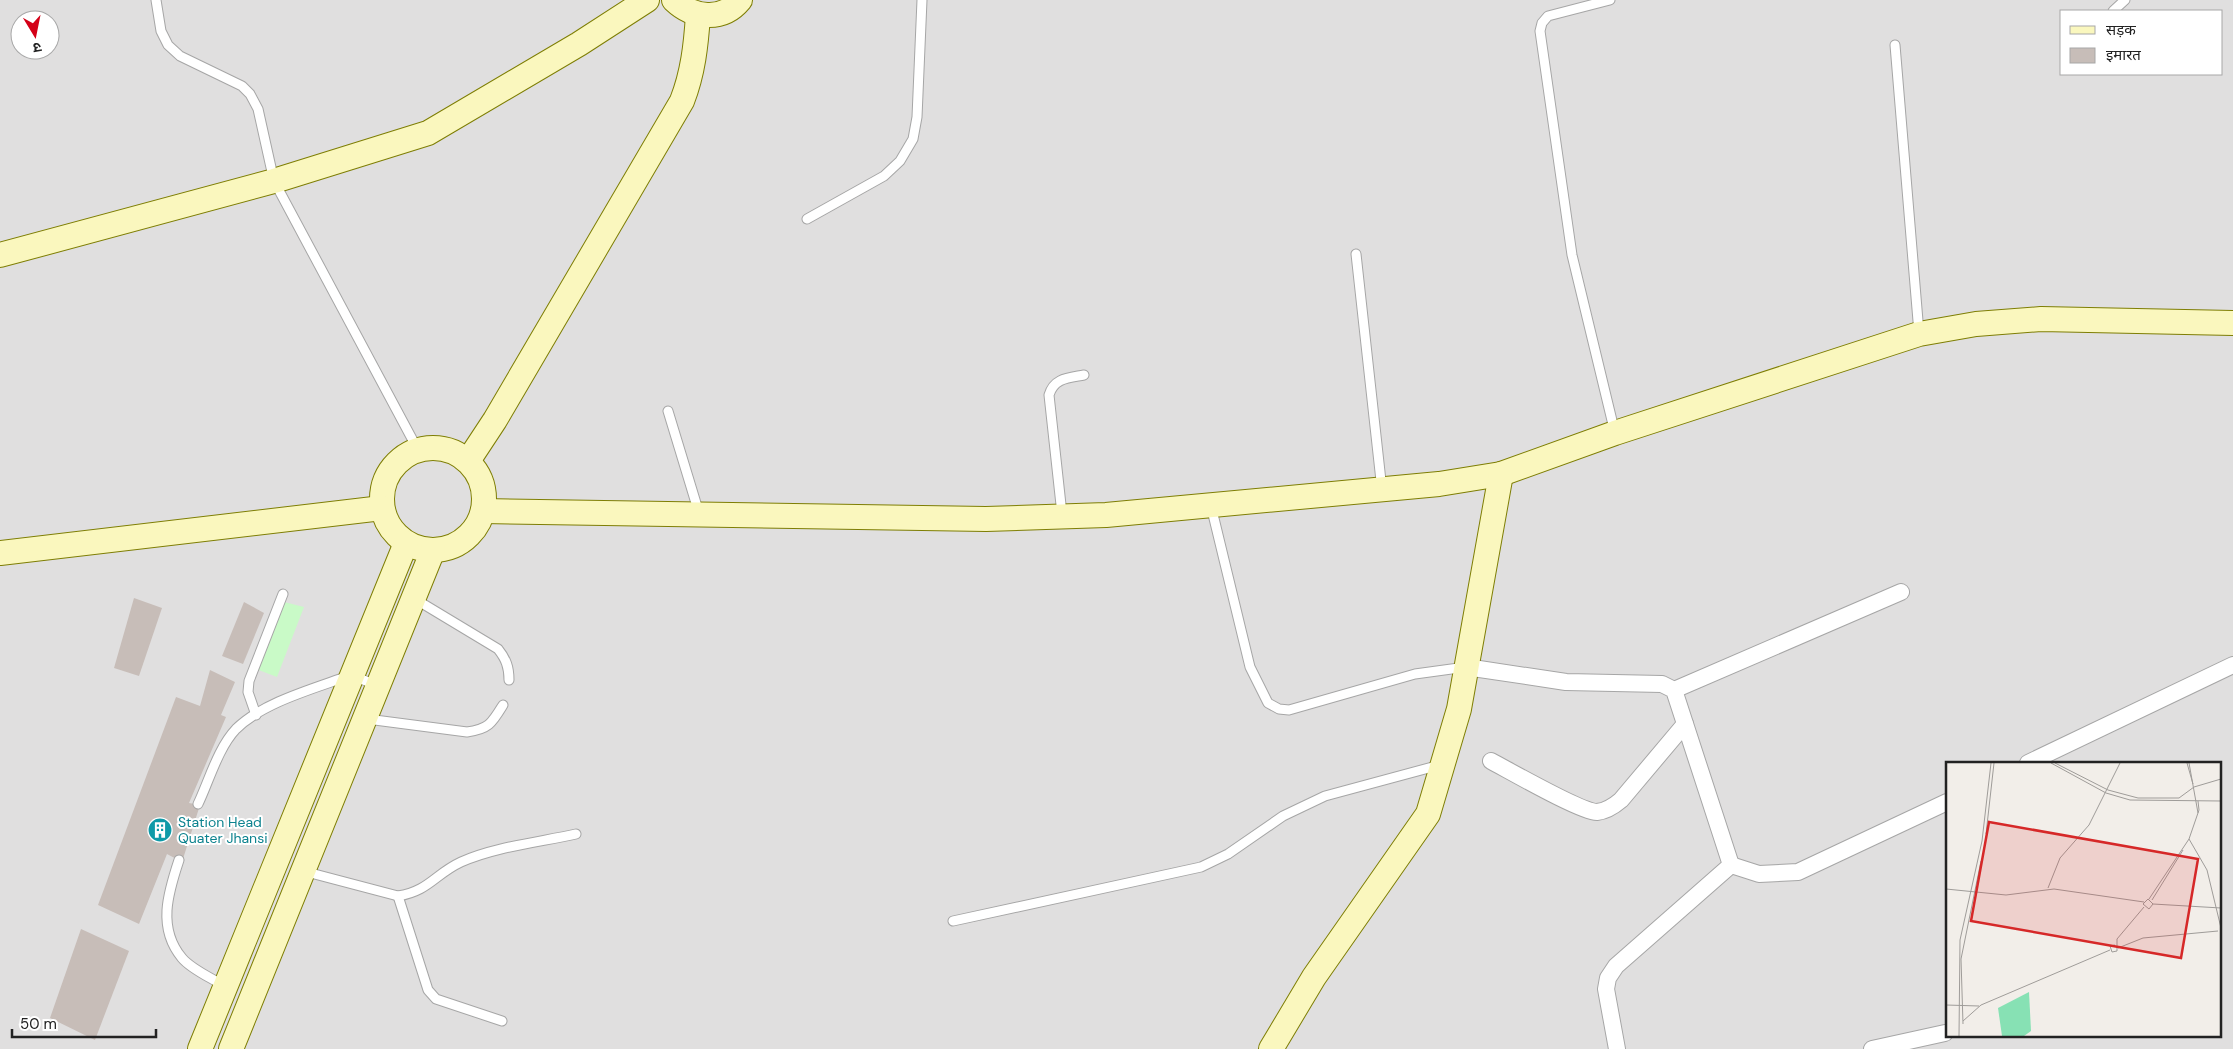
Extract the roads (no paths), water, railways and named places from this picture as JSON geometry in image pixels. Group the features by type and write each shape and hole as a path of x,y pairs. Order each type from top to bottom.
{"street":[{"path":"0,255 274,181 428,133 562,54 646,0"},
{"path":"674,0 684,10 698,15 713,16 727,11 740,0"},
{"path":"468,461 495,420 682,101 689,82 694,57 698,15"},
{"path":"483,511 986,519 1063,517 1212,506 1438,484 1501,474 1615,433 1919,334 1976,324 2041,320 2233,323"},
{"path":"436,448 453,452 468,461 479,475 484,490 483,511 470,535 457,544 433,550 406,543 397,536 387,521 382,508 383,487 390,470 402,458 418,450 436,448"},
{"path":"1271,1049 1314,977 1428,814 1459,709 1501,474"},
{"path":"0,553 382,508"},
{"path":"200,1049 406,543"},
{"path":"231,1049 363,718 433,550"},
{"path":"1674,690 1901,592"},
{"path":"2030,762 2233,665"},
{"path":"1466,667 1566,682 1662,684 1674,690 1731,865"},
{"path":"1491,761 1579,806 1596,812 1610,809 1621,800 1685,724"},
{"path":"1731,865 1759,874 1798,872 1946,802"},
{"path":"1617,1049 1606,989 1608,978 1616,966 1731,865"},
{"path":"1872,1049 1945,1033"}],"lane":[{"path":"156,0 161,30 168,45 180,56 242,86 250,94 258,110 274,181 418,450"},
{"path":"807,219 884,176 900,161 913,139 917,117 922,0"},
{"path":"1610,0 1548,16 1542,23 1540,43 1572,255 1615,433"},
{"path":"2114,10 2125,0"},
{"path":"1896,45 1919,334"},
{"path":"1356,254 1382,490"},
{"path":"1063,517 1049,395 1052,385 1058,380 1084,375"},
{"path":"668,411 700,515"},
{"path":"1212,506 1244,652 1268,703 1279,709 1289,710 1415,674 1466,667"},
{"path":"256,715 248,692 249,680 283,594"},
{"path":"413,598 498,649 507,663 509,680"},
{"path":"198,804 224,748 236,729 256,715 272,705 351,675 376,686"},
{"path":"363,718 467,732 480,730 492,724 503,704"},
{"path":"953,921 1201,867 1228,854 1283,816 1325,796 1442,764"},
{"path":"302,871 398,896 414,893 428,886 446,870 479,856 576,834"},
{"path":"178,860 167,894 167,928 172,943 183,960 225,987"},
{"path":"398,896 428,990 436,998 502,1021"}],"place":[{"name":"Station Head Quater Jhansi","path":"160,830"}]}
